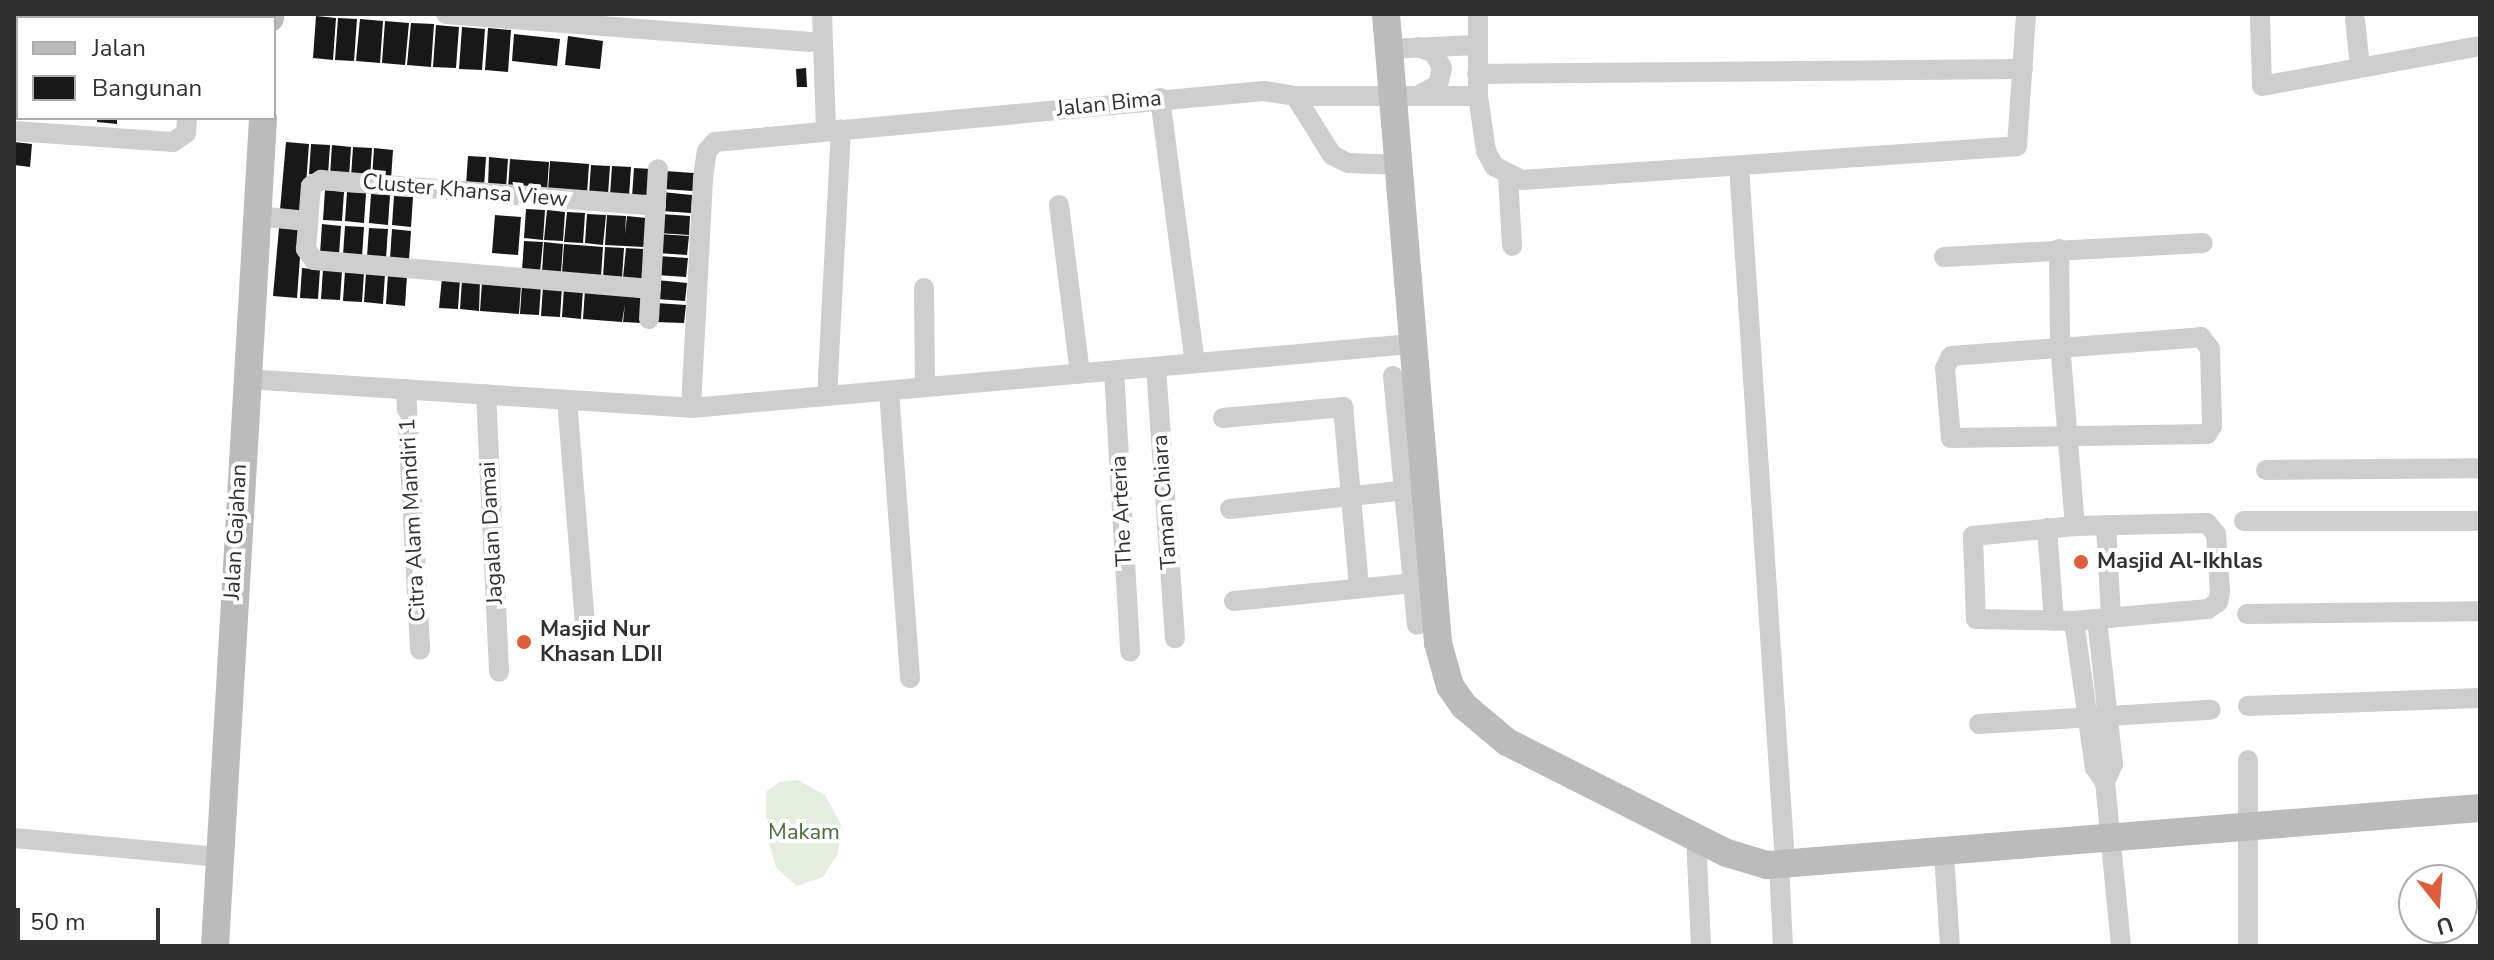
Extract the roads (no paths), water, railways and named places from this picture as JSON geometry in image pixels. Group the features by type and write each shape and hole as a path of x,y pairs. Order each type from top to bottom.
{"street":[{"path":"29,14 66,16"},
{"path":"446,14 810,42"},
{"path":"822,14 834,130 827,396"},
{"path":"1386,14 1389,49 1405,96 1400,165 1411,344 1413,583 1417,625"},
{"path":"1478,14 1478,96 1486,151 1494,166 1508,176 1522,180 2017,146 2026,14"},
{"path":"2260,17 2262,86 2480,46"},
{"path":"2355,20 2360,66"},
{"path":"1389,49 1476,45"},
{"path":"1405,96 1433,91 1442,77 1434,53 1418,47"},
{"path":"1477,74 2023,69"},
{"name":"Jalan Bima","path":"691,408 707,151 729,138 1264,91 1295,96 1478,96"},
{"path":"1295,96 1332,155 1348,163 1400,165"},
{"path":"1160,98 1195,363"},
{"path":"14,131 173,142 186,133 187,120"},
{"name":"Jalan Gajahan","path":"215,946 245,379 263,120"},
{"path":"1739,166 1782,856 1783,946"},
{"path":"649,319 658,169"},
{"path":"1508,176 1512,246"},
{"name":"Cluster Khansa View","path":"651,289 314,260 306,249 307,221 311,186 329,180 656,206"},
{"path":"1059,205 1080,374"},
{"path":"257,216 307,221"},
{"path":"1944,257 2203,243"},
{"path":"2059,249 2060,344 2075,526"},
{"path":"924,288 925,387"},
{"path":"2201,337 2210,349 2212,426 2207,434 1956,440 1949,421 1945,368 1951,356 2060,344 2201,337"},
{"path":"245,379 691,408 1411,344"},
{"name":"Taman Chiara","path":"1156,367 1175,638"},
{"name":"The Arteria","path":"1114,371 1130,652"},
{"path":"1393,376 1438,643 1450,686 1464,706 1507,742 1543,763 1727,853 1782,856 1944,854 2112,836 2480,808"},
{"name":"Citra Alam Mandiri 1","path":"406,389 420,650"},
{"path":"889,391 910,678"},
{"name":"Jagalan Damai","path":"486,394 499,672"},
{"path":"567,400 585,626"},
{"path":"1223,418 1343,407 1359,588"},
{"path":"2266,470 2480,468"},
{"path":"1230,509 1414,490"},
{"path":"2244,521 2480,521"},
{"path":"2106,525 2095,768 2105,782 2121,946"},
{"path":"2106,525 2214,526 2220,591 2218,602 2208,609 2064,621 1983,622 1976,619 1973,609 1973,536 2106,525"},
{"path":"2047,528 2064,621 2096,718"},
{"path":"1234,601 1413,583"},
{"path":"2247,614 2480,611"},
{"path":"2248,706 2480,698"},
{"path":"1979,724 2211,710"},
{"path":"2248,760 2248,946"},
{"path":"1696,836 1701,946"},
{"path":"14,838 220,857"},
{"path":"1944,854 1950,946"}],"place":[{"name":"Masjid Al-Ikhlas","path":"2081,562"},
{"name":"Masjid Nur Khasan LDII","path":"524,642"}],"park label":[{"name":"Makam","path":"804,833"}]}
